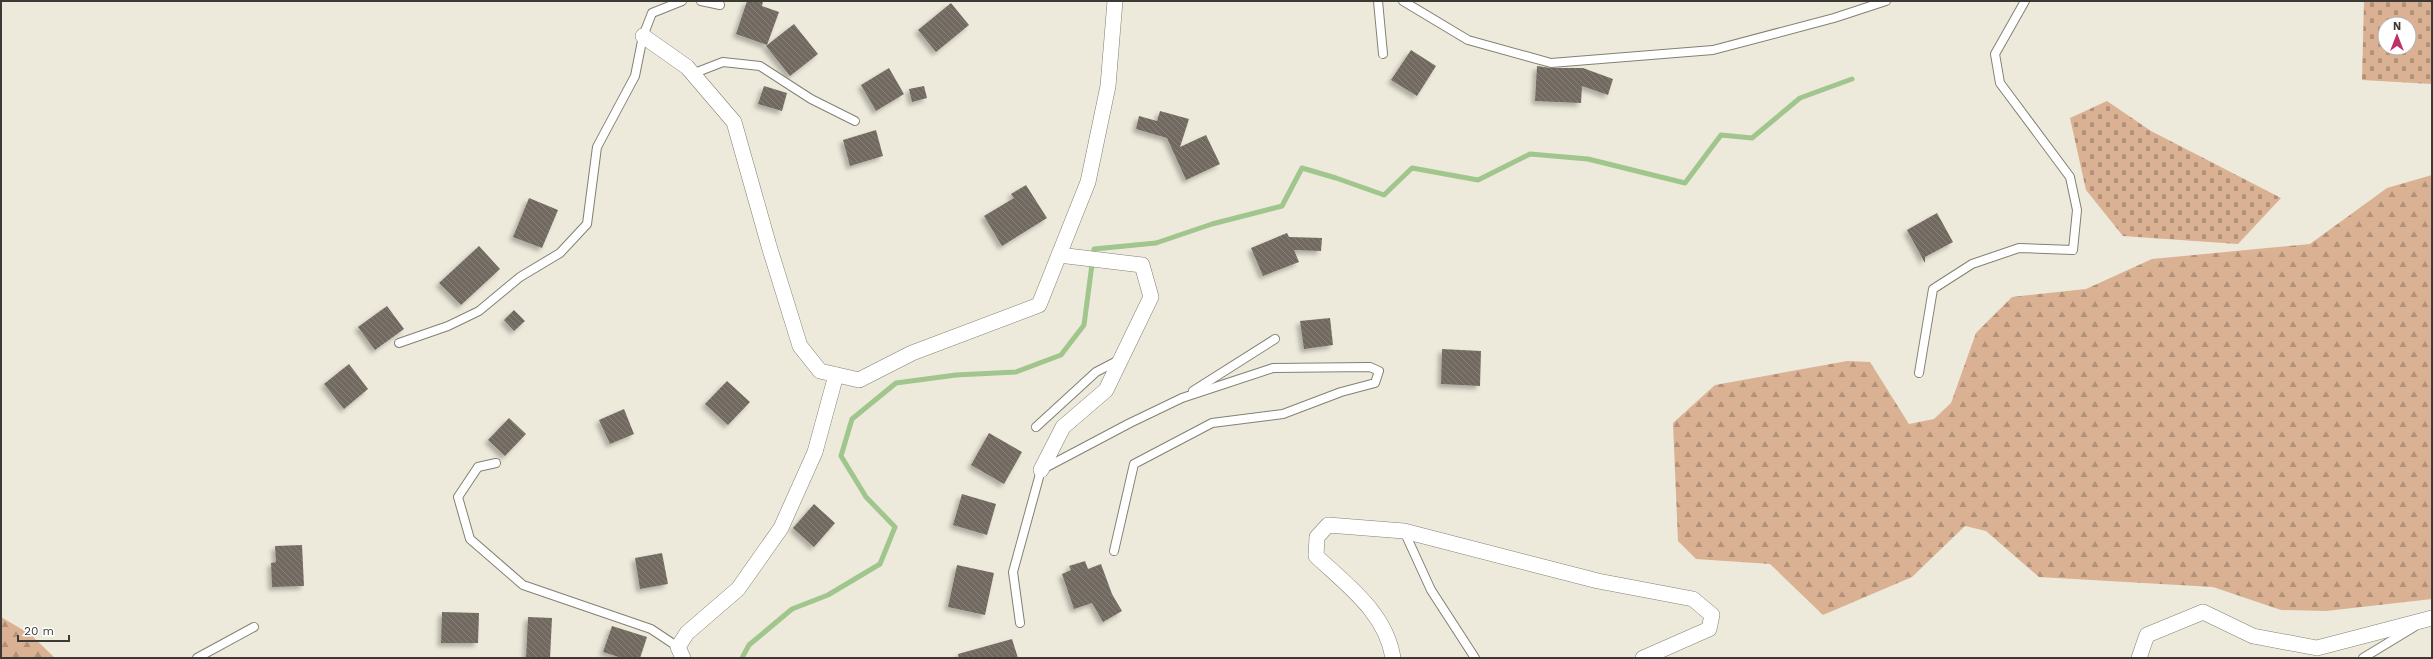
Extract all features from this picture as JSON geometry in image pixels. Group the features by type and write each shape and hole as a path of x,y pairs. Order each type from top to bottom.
{"street":[{"path":"643,36 688,67 692,74 734,122 768,246 800,346 820,372 859,380 912,353 1039,305 1088,182 1108,86 1115,1"},
{"path":"1041,470 1063,427 1106,390 1151,297 1142,266 1059,256"},
{"path":"681,653 687,633 738,589 781,528 815,452 836,375"},
{"path":"1393,658 1391,649 1369,605 1316,556 1317,538 1328,525 1404,532 1598,581 1693,599 1712,615 1709,629 1643,658"},
{"path":"2139,658 2147,635 2203,612 2253,636 2318,648 2430,618"}],"lane":[{"path":"399,344 448,326 479,311 520,278 560,254 587,224 597,147 634,76 643,36 652,13 682,1"},
{"path":"702,1 720,5"},
{"path":"1378,1 1383,54"},
{"path":"1403,1 1468,40 1551,63 1713,50 1834,18 1886,1"},
{"path":"1919,373 1933,289 1972,264 2019,248 2073,250 2077,210 2070,177 2000,83 1995,54 2025,1"},
{"path":"692,74 723,62 760,66 811,99 855,121"},
{"path":"1020,623 1013,572 1041,470 1130,423 1182,398 1275,339"},
{"path":"1036,427 1096,372 1122,358"},
{"path":"1114,551 1134,464 1212,423 1283,414 1341,392 1375,383 1380,372 1370,367 1273,368 1182,398"},
{"path":"496,464 478,468 458,497 470,539 523,585 651,629 681,653"},
{"path":"1404,532 1431,590 1475,658"},
{"path":"2363,658 2430,618"},
{"path":"197,658 254,627"}],"green space":[{"path":"2364,1 2432,1 2432,84 2362,80"},
{"path":"2107,101 2151,131 2281,198 2238,244 2123,236 2086,190 2070,118"},
{"path":"2432,175 2432,599 2326,611 2281,610 2213,587 2039,577 1986,531 1965,526 1912,577 1823,615 1770,564 1696,559 1678,541 1673,423 1715,385 1847,361 1870,362 1909,424 1934,419 1951,403 1976,333 2012,297 2086,289 2152,259 2310,244 2387,188"},
{"path":"1,617 30,634 55,658 1,658"}],"building":[{"path":"747,1 763,1 762,6 779,12 767,45 736,34"},
{"path":"951,3 969,25 936,52 918,30"},
{"path":"794,24 818,54 790,76 766,46"},
{"path":"1411,50 1436,66 1417,96 1391,80"},
{"path":"1537,66 1551,68 1583,68 1613,79 1608,95 1582,86 1581,103 1535,101"},
{"path":"889,68 904,94 876,111 861,85"},
{"path":"764,86 787,93 782,111 758,104"},
{"path":"924,86 927,98 912,102 909,89"},
{"path":"1160,111 1189,119 1180,147 1206,135 1220,164 1186,180 1167,138 1136,129 1139,116 1157,121"},
{"path":"876,130 883,156 850,166 843,140"},
{"path":"1026,185 1047,218 1002,246 984,216 1014,198 1011,194"},
{"path":"529,198 558,210 542,248 513,237"},
{"path":"1937,213 1953,242 1925,257 1925,263 1907,230"},
{"path":"1287,233 1289,237 1322,238 1321,251 1294,250 1299,262 1263,276 1251,248"},
{"path":"479,246 500,269 461,305 439,283"},
{"path":"387,306 404,329 375,350 358,327"},
{"path":"514,310 525,321 514,331 504,320"},
{"path":"1330,318 1333,345 1304,349 1300,321"},
{"path":"1442,349 1481,351 1480,386 1441,384"},
{"path":"349,364 368,389 344,409 324,384"},
{"path":"727,381 750,402 728,425 705,404"},
{"path":"624,409 634,434 610,444 599,420"},
{"path":"509,418 526,434 505,456 488,440"},
{"path":"989,433 1022,452 1004,484 971,465"},
{"path":"962,494 996,504 987,535 953,525"},
{"path":"814,504 835,523 814,547 793,528"},
{"path":"302,545 304,586 272,587 271,563 276,562 275,546"},
{"path":"662,553 668,584 640,589 635,558"},
{"path":"1085,561 1088,569 1101,564 1112,594 1122,611 1103,622 1092,603 1074,609 1062,574 1071,570 1069,566"},
{"path":"957,565 994,573 985,615 948,607"},
{"path":"442,612 479,613 478,643 441,643"},
{"path":"528,617 552,618 550,658 526,658"},
{"path":"612,626 647,637 640,658 622,658 603,652"},
{"path":"1012,639 1018,658 959,658 958,654"}],"waterway":[{"path":"742,658 749,645 792,609 828,595 880,564 895,527 866,497 841,456 852,419 896,383 956,375 1016,372 1061,355 1084,325 1094,249 1156,243 1212,224 1282,206 1302,168 1384,195 1412,168 1478,180 1530,154 1588,159 1685,183 1721,135 1752,138 1800,98 1852,79"}]}
